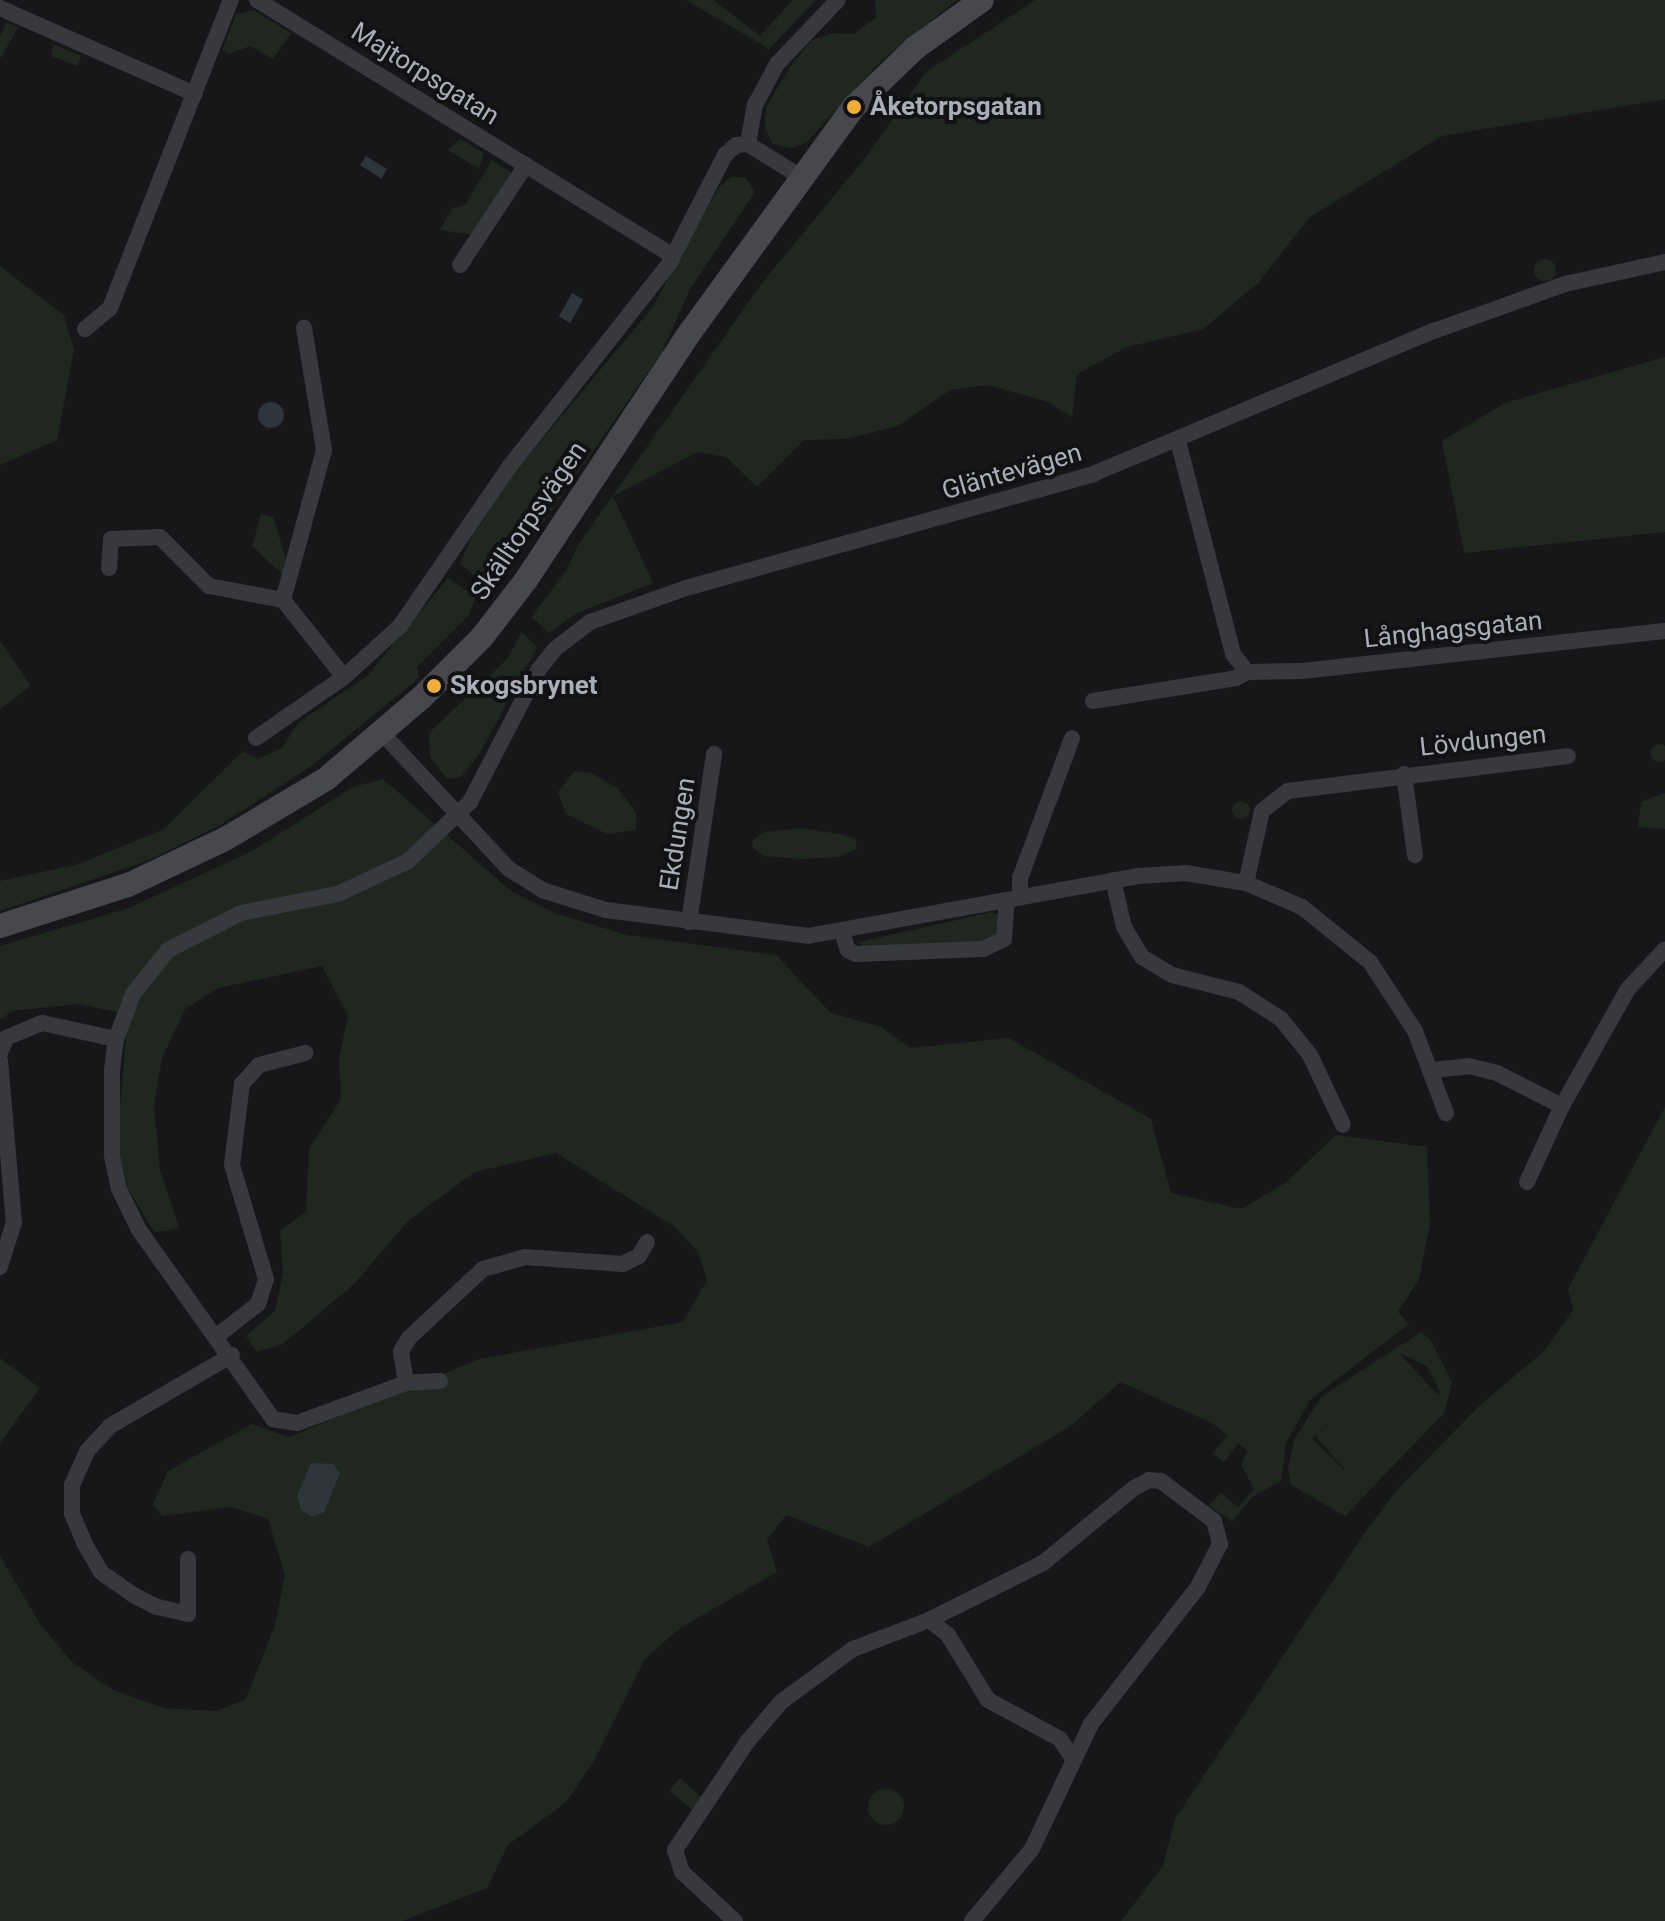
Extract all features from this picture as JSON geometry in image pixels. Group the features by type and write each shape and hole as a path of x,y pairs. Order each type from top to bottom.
{"street":[{"path":"85,329 110,308 231,0"},
{"name":"Majtorpsgatan","path":"257,0 672,255"},
{"path":"748,144 755,105 777,64 838,0"},
{"name":"Skälltorpsvägen","path":"0,926 128,885 225,839 326,779 382,733 482,637 526,580 691,331 854,107 893,68 982,0"},
{"path":"0,8 195,94"},
{"path":"256,738 344,677 409,616 510,466 615,340 672,255 713,169 736,145 748,144 801,177"},
{"path":"460,265 526,165"},
{"name":"Gläntevägen","path":"440,1381 406,1383 315,1419 283,1423 262,1410 232,1355 138,1228 119,1189 109,1128 116,1039 133,994 152,967 191,934 241,913 311,901 367,881 408,861 456,818 480,785 539,669 555,649 590,622 686,588 1093,474 1178,441 1434,331 1565,284 1665,262"},
{"path":"283,600 324,450 304,328"},
{"path":"1178,441 1233,654 1247,672"},
{"path":"109,568 110,540 148,534 160,537 209,586 283,600 344,677"},
{"name":"Långhagsgatan","path":"1093,701 1236,678 1247,672 1302,671 1665,631"},
{"path":"382,733 456,818 509,869 542,890 606,910 765,934 842,932 1113,880 1186,873 1246,883 1302,907 1370,962 1403,1008 1433,1070 1446,1113"},
{"path":"842,932 848,950 856,954 983,949 1004,939 1020,878 1072,738"},
{"name":"Ekdungen","path":"689,922 714,754"},
{"name":"Lövdungen","path":"1246,883 1262,811 1276,797 1308,786 1568,756"},
{"name":"Lövdungen","path":"1404,774 1415,855"},
{"path":"1113,880 1124,927 1142,957 1172,975 1229,988 1281,1019 1319,1071 1343,1125"},
{"path":"1527,1182 1562,1106 1628,989 1665,949"},
{"path":"0,1053 6,1038 42,1023 116,1039"},
{"path":"218,1335 258,1304 266,1279 232,1165 242,1084 259,1065 305,1053"},
{"path":"0,1060 14,1222 0,1267"},
{"path":"1433,1070 1469,1066 1497,1073 1562,1106"},
{"path":"406,1383 401,1351 422,1322 483,1269 525,1257 623,1264 632,1262 647,1242"},
{"path":"188,1559 188,1614 132,1594 101,1572 84,1542 72,1514 72,1485 87,1451 110,1426 232,1355"},
{"path":"735,1921 682,1872 675,1850 757,1729 796,1687 853,1649 929,1620 1043,1563 1149,1480 1161,1481 1214,1521 1220,1544 1198,1587 1085,1735 1032,1849 972,1921"},
{"path":"948,1611 948,1635"},
{"path":"929,1620 948,1635 988,1700 1060,1739 1073,1759"},
{"path":"1060,1739 1085,1735"}],"shaded area":[{"path":"686,0 713,0 760,36 793,0 816,0 769,49"},
{"path":"875,0 957,0 880,62 806,143 791,148 773,144 765,129 766,107 794,61 812,40 834,33 854,34 876,17"},
{"path":"1035,0 1665,0 1665,99 1442,136 1310,217 1258,283 1203,329 1127,347 1077,374 1072,417 1048,402 988,385 950,390 898,426 845,439 804,440 757,487 726,457 698,452 613,496 653,583 577,613 549,633 532,617 535,612 565,572 578,545 762,283 866,157 926,72"},
{"path":"253,10 291,33 273,59 250,46 229,54 222,50 236,15"},
{"path":"7,22 18,28 0,59 0,36"},
{"path":"53,44 81,56 78,66 51,56"},
{"path":"460,139 484,153 479,169 448,150"},
{"path":"366,156 387,169 381,179 360,165"},
{"path":"492,160 512,173 474,235 440,230 452,208 465,205"},
{"path":"731,177 745,177 755,192 690,289 662,352 506,576 483,584 460,563 472,536 520,466 652,308 719,187"},
{"path":"1545,259 1553,262 1556,270 1553,278 1545,281 1537,278 1534,270 1537,262"},
{"path":"0,266 64,315 74,350 57,440 0,465"},
{"path":"572,293 583,299 570,323 559,317"},
{"path":"1665,357 1665,532 1464,553 1442,441 1505,403"},
{"path":"271,402 280,406 284,415 280,424 271,428 262,424 258,415 262,406"},
{"path":"261,514 273,517 286,559 282,574 252,546"},
{"path":"448,578 476,597 469,615 417,667 419,678 310,767 220,825 147,861 0,911 0,881 79,864 164,829 243,751 258,759 282,748 298,723 367,676"},
{"path":"522,632 537,647 480,753 461,777 447,779 430,757 429,733 507,659"},
{"path":"0,641 31,686 0,709"},
{"path":"1659,744 1668,753 1659,762 1650,753"},
{"path":"574,771 591,773 617,788 636,812 636,830 607,834 566,814 558,792"},
{"path":"383,779 511,891 557,914 627,935 776,955 831,1013 881,1027 910,1048 1009,1038 1151,1119 1171,1193 1241,1209 1285,1183 1336,1135 1427,1147 1430,1224 1419,1279 1398,1312 1409,1324 1310,1400 1286,1443 1281,1481 1252,1497 1232,1522 1209,1505 1221,1493 1238,1507 1254,1489 1241,1464 1248,1451 1238,1443 1224,1462 1213,1454 1227,1435 1212,1423 1120,1382 1072,1425 869,1547 786,1515 767,1540 777,1572 680,1628 645,1659 594,1761 566,1802 508,1845 487,1888 402,1921 0,1921 0,1556 40,1624 72,1662 113,1690 164,1708 217,1711 246,1699 275,1625 285,1575 268,1519 231,1507 162,1516 153,1504 168,1471 252,1424 289,1437 479,1359 683,1322 707,1280 698,1252 675,1227 556,1153 475,1172 409,1220 355,1283 283,1344 257,1352 246,1336 275,1311 283,1273 280,1231 306,1212 309,1149 341,1099 339,1058 348,1016 322,966 218,988 185,1009 162,1058 154,1105 160,1170 179,1228 166,1231 154,1232 128,1188 117,1146 128,1014 77,1004 12,1011 0,1020 0,946 129,908 252,851 353,787"},
{"path":"1665,793 1665,829 1638,827 1641,802"},
{"path":"1241,801 1250,810 1241,819 1232,810"},
{"path":"802,828 845,835 855,839 857,849 838,857 801,859 764,856 752,847 753,840 765,832"},
{"path":"992,912 999,915 1000,933 990,943 863,949 859,942"},
{"path":"1665,1107 1665,1921 1121,1921 1163,1866 1175,1819 1368,1528 1397,1490 1478,1407 1544,1351 1573,1310 1568,1289"},
{"path":"1421,1332 1430,1339 1452,1382 1445,1412 1345,1516 1291,1485 1288,1469 1294,1440 1321,1397","holes":["1399,1353 1427,1366 1440,1392 1437,1394","1343,1408 1315,1436 1352,1478 1312,1438"]},
{"path":"0,1358 40,1388 0,1443"},
{"path":"311,1463 333,1464 340,1473 324,1512 312,1517 301,1510 297,1496"},
{"path":"680,1778 702,1798 692,1810 669,1790"},
{"path":"886,1789 898,1795 904,1807 898,1819 886,1825 874,1819 868,1807 874,1795"}],"place":[{"name":"Åketorpsgatan","path":"854,107"},
{"name":"Skogsbrynet","path":"434,686"}]}
